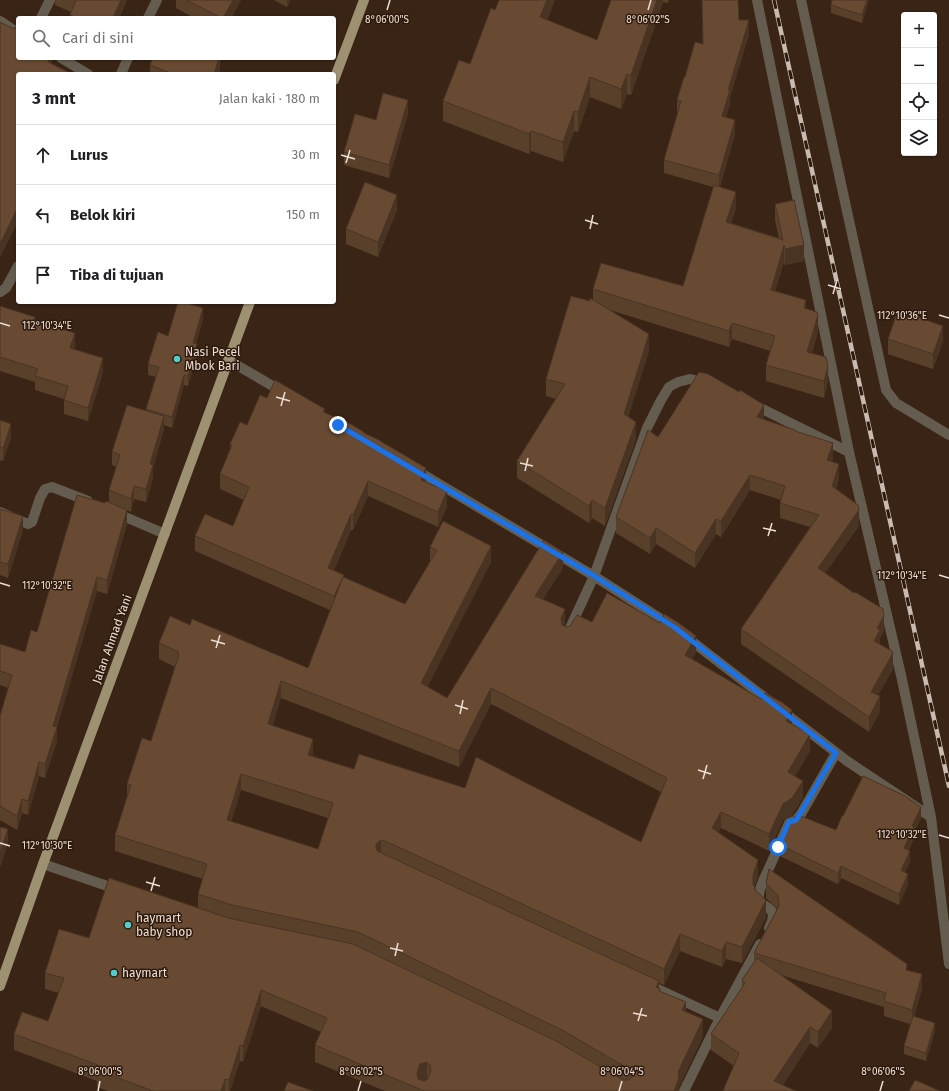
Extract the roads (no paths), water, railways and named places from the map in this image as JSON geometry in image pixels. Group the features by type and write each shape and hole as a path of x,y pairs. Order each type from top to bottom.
{"main road":[{"path":"336,75 364,0"},
{"name":"Jalan Ahmad Yani","path":"0,986 43,864 249,304"}],"street":[{"path":"42,16 50,0"},
{"path":"149,16 157,0"},
{"path":"757,0 849,452 901,675 931,817 949,964"},
{"path":"801,0 886,390 896,403 949,435"},
{"path":"0,21 16,32"},
{"path":"64,60 85,72"},
{"path":"122,72 127,60"},
{"path":"0,292 6,288 16,270"},
{"path":"228,360 290,396"},
{"path":"567,637 594,576 647,428 669,387 678,382 690,379 710,383 717,387"},
{"path":"745,400 849,452"},
{"path":"407,465 594,576 674,627 836,753 931,817"},
{"path":"0,512 28,524 32,522 40,498 45,489 52,487 71,493 165,534"},
{"path":"684,1091 720,1018 773,918 772,912 760,902 759,897 762,884 789,822 796,820 836,753"},
{"path":"43,864 125,892"},
{"path":"641,982 720,1018"}],"railway":[{"path":"774,0 949,786"}],"place":[{"name":"Nasi Pecel Mbok Bari","path":"177,359"},
{"name":"haymart baby shop","path":"128,925"},
{"name":"haymart","path":"114,973"}]}
